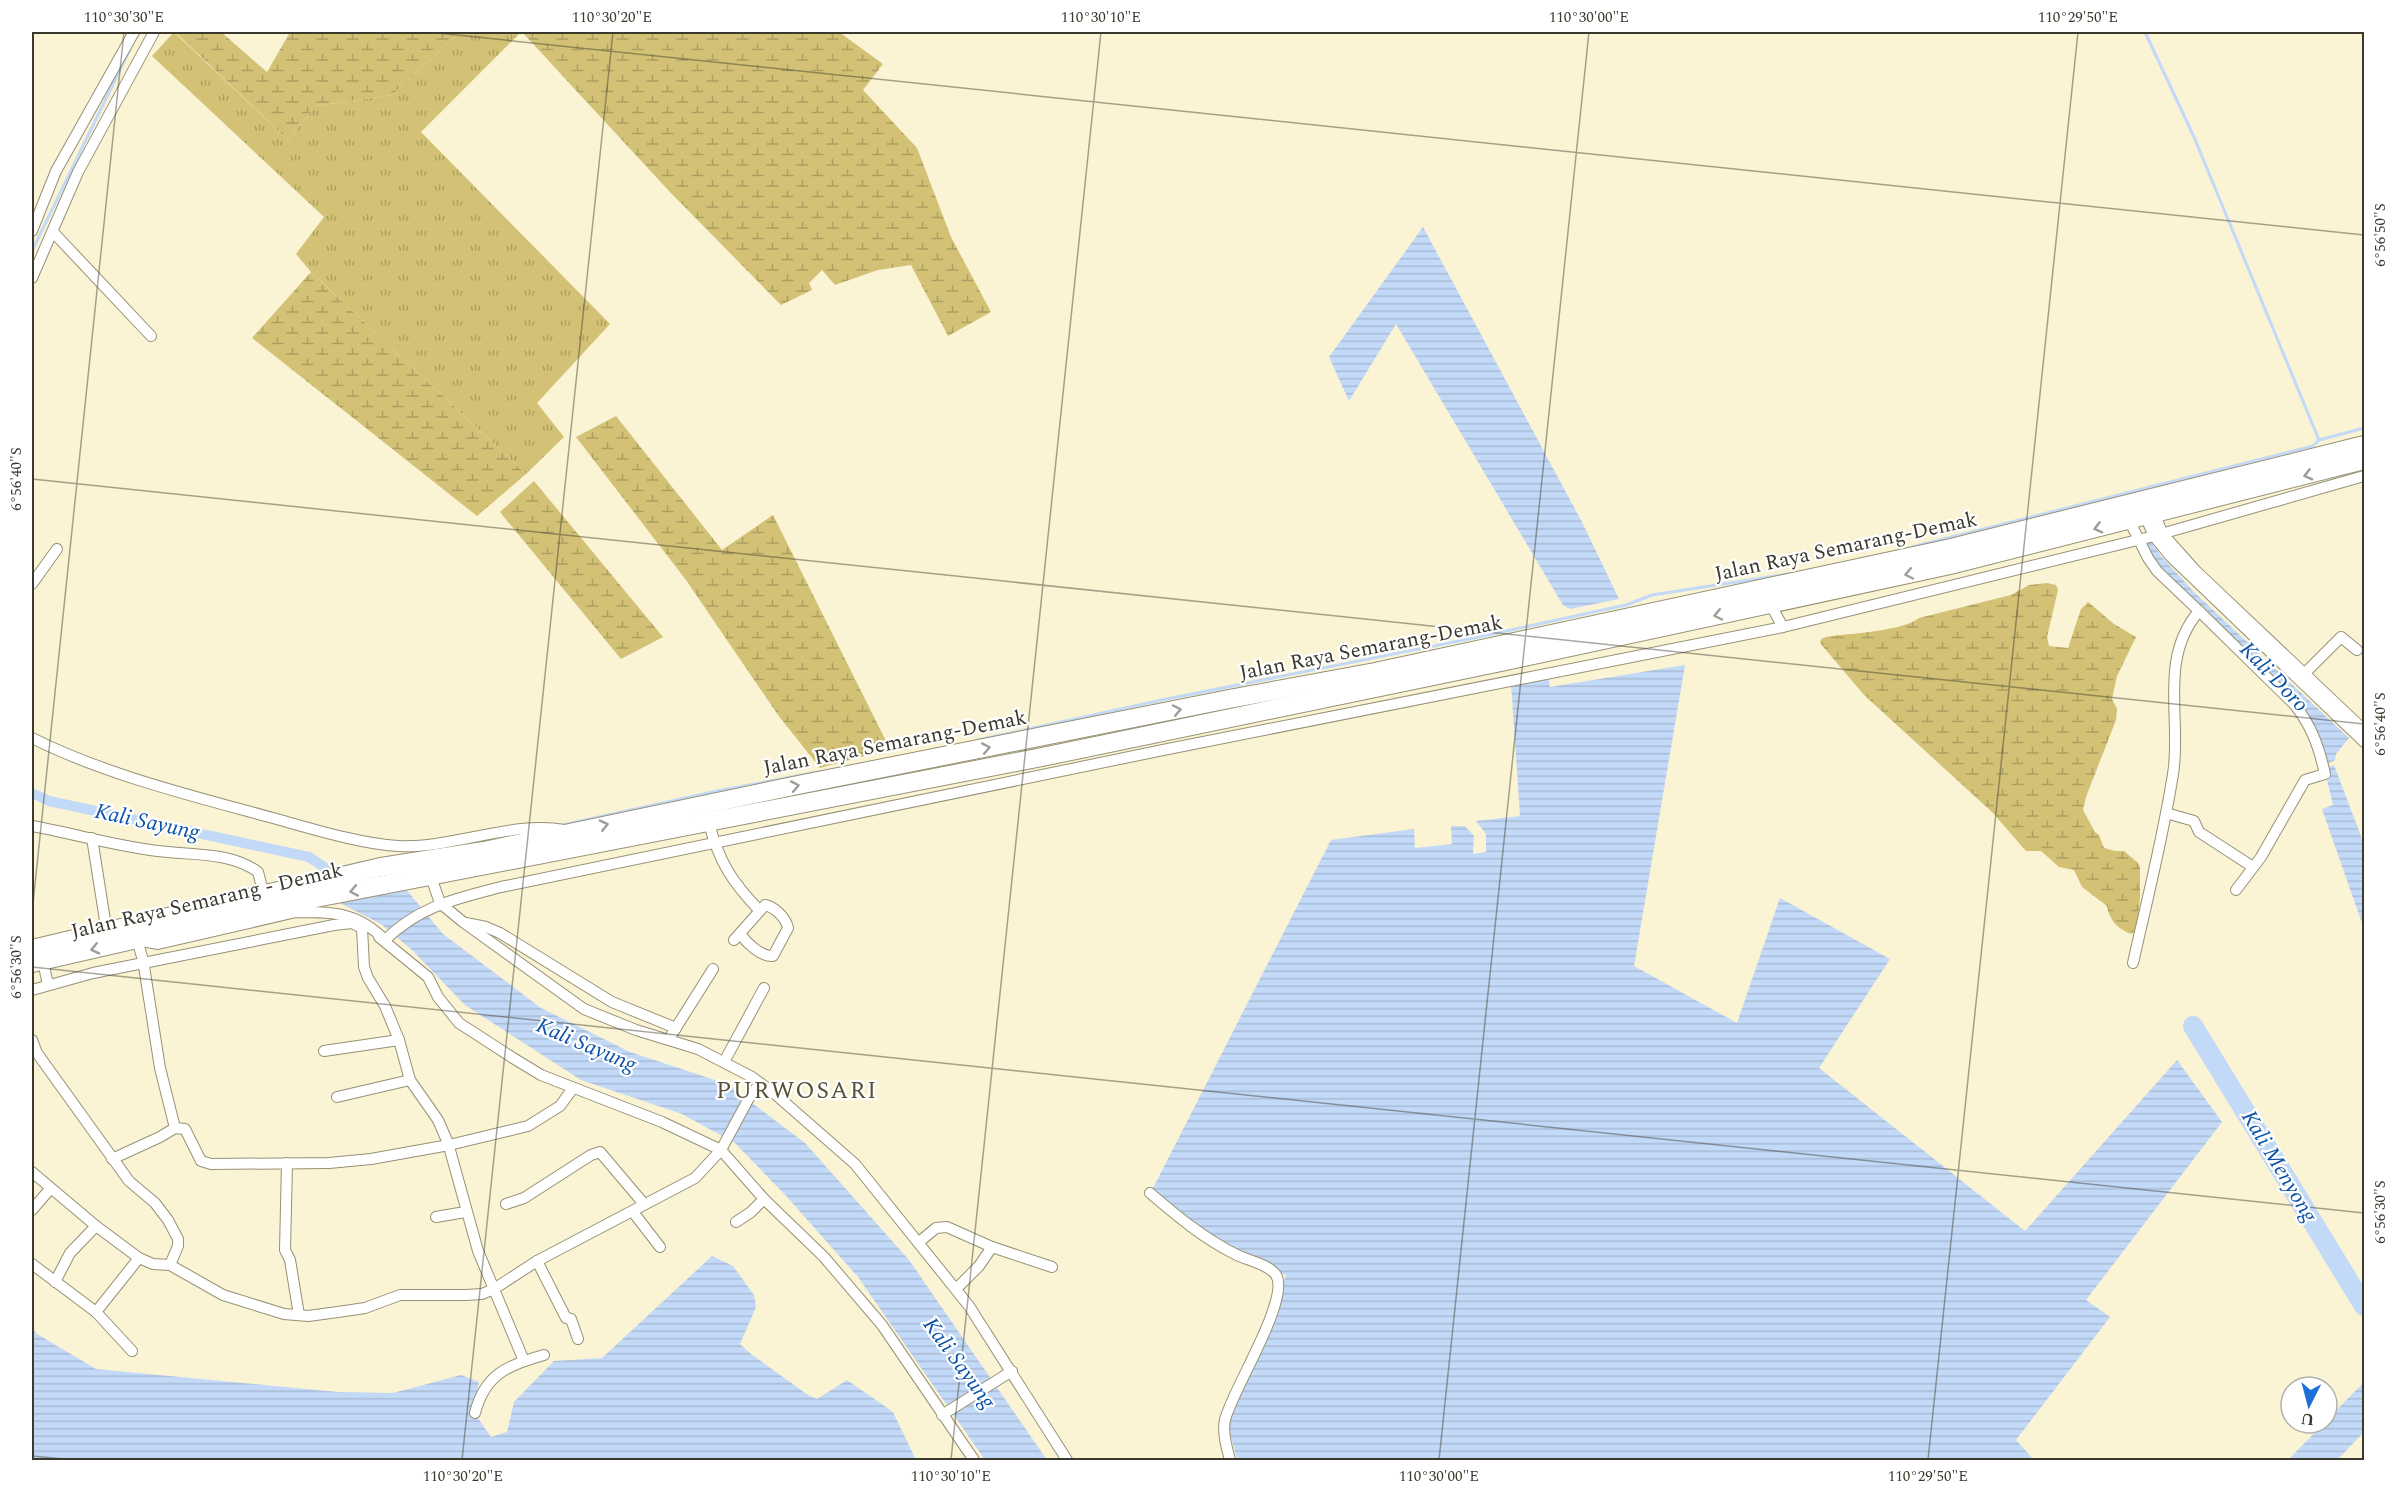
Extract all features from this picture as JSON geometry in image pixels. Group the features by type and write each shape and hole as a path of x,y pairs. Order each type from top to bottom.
{"highway":[{"name":"Jalan Raya Semarang-Demak","path":"392,883 712,833 1042,757 1950,565 2145,512 2364,445"},
{"name":"Jalan Raya Semarang-Demak","path":"381,867 484,851 649,815 1501,646 1951,548 2145,512 2364,460"},
{"path":"1036,738 1042,757"},
{"name":"Jalan Raya Semarang - Demak","path":"37,960 107,933 381,867"},
{"name":"Jalan Raya Semarang - Demak","path":"37,960 240,921 316,898 392,883"}],"street":[{"path":"32,278 125,68 134,32"},
{"path":"32,231 56,171 125,68 154,32"},
{"path":"53,232 151,336"},
{"path":"388,938 426,909 440,903 712,833 1783,627 2158,535 2364,476"},
{"path":"2145,512 2171,557 2229,617 2358,728 2364,742"},
{"path":"2145,512 2138,540 2157,571 2290,696 2318,741 2325,774 2305,780 2253,867 2236,890"},
{"path":"2158,535 2196,570 2302,681"},
{"path":"32,584 57,549"},
{"path":"1770,604 1783,627"},
{"path":"2133,963 2174,771 2172,694 2179,648 2199,611"},
{"path":"2218,630 2229,617"},
{"path":"2290,696 2341,637 2357,650"},
{"path":"32,738 56,750 172,790 377,843 397,846 449,843 550,827 573,832"},
{"path":"2166,813 2194,821 2199,832 2253,867"},
{"path":"32,826 168,852 211,855 243,864 258,872 264,895"},
{"path":"712,833 733,882 759,911"},
{"path":"92,838 107,933"},
{"path":"431,877 440,903 584,1009 636,1030 698,1049 724,1062 776,1094 855,1164 956,1290 1067,1461"},
{"path":"765,905 770,906 787,924 787,933 773,956 763,954 737,937 759,911 765,905"},
{"path":"32,990 47,983 143,962 227,938 240,921 296,912 338,913 361,924 388,938 428,977 438,998 459,1023 542,1075 722,1146 764,1199 824,1257 882,1326 944,1413 974,1461"},
{"path":"463,922 500,933 612,1002 676,1028"},
{"path":"175,1128 160,1068 138,942 158,944 352,923 361,924"},
{"path":"361,924 366,972 385,1006 399,1040 410,1080 438,1120 449,1145 462,1190 465,1212 478,1251 524,1361"},
{"path":"37,960 47,983"},
{"path":"669,1039 713,969"},
{"path":"724,1062 764,988"},
{"path":"32,1040 37,1053 112,1159 129,1181 154,1203 178,1239 178,1246 170,1265"},
{"path":"324,1051 399,1040"},
{"path":"337,1097 410,1080"},
{"path":"32,1172 96,1226 139,1258 153,1264 170,1265 223,1295 284,1314 338,1312 365,1308 400,1295 482,1294 494,1289 537,1261 695,1178 722,1146 760,1083"},
{"path":"112,1159 175,1128 185,1129 201,1161 211,1164 329,1163 371,1159 449,1145 528,1126 560,1106 573,1088"},
{"path":"506,1204 524,1198 591,1155 600,1152 644,1204"},
{"path":"287,1163 285,1250 290,1260 299,1315"},
{"path":"32,1210 50,1189"},
{"path":"1150,1192 1202,1235 1237,1256 1272,1270 1276,1275 1278,1291 1262,1340 1224,1420 1230,1461"},
{"path":"736,1222 764,1199"},
{"path":"436,1216 465,1212"},
{"path":"633,1212 660,1247"},
{"path":"55,1282 70,1253 96,1226"},
{"path":"919,1242 941,1226 964,1233 992,1247 1052,1267"},
{"path":"956,1290 979,1266 992,1247"},
{"path":"96,1312 139,1258"},
{"path":"537,1261 566,1318 571,1319 578,1339"},
{"path":"32,1264 96,1312 132,1351"},
{"path":"475,1413 482,1392 492,1379 508,1367 544,1355"},
{"path":"944,1413 1011,1372"}],"green space":[{"path":"174,32 288,140 316,106 392,95 460,32 521,32 421,132 610,324 537,403 564,437 526,474 311,272 296,254 324,217 152,56"},
{"path":"175,32 221,32 267,72 289,34 287,32 460,32 392,95 316,106 288,140"},
{"path":"522,32 839,32 883,64 863,90 917,148 951,237 991,312 948,336 911,265 878,270 835,285 822,270 809,283 812,290 781,305 669,191"},
{"path":"311,272 526,474 477,516 252,338"},
{"path":"616,416 722,550 773,515 890,749 820,768 778,715 686,580 576,437"},
{"path":"534,481 663,637 621,659 500,512"},
{"path":"2047,583 2056,585 2058,590 2047,637 2049,646 2068,648 2081,609 2088,602 2114,624 2136,637 2117,676 2112,699 2117,709 2116,720 2083,810 2099,835 2104,848 2124,851 2140,867 2137,926 2136,931 2131,934 2115,923 2107,906 2082,887 2074,870 2059,867 2041,851 2026,851 1992,812 1864,695 1820,643 1821,639 1826,637 1900,626 1919,618 2011,595 2029,585"}],"water":[{"path":"1423,227 1582,522 1619,599 1570,609 1563,605 1396,324 1349,401 1329,357"},
{"name":"Kali Doro","path":"2151,541 2161,556 2194,592 2349,738 2336,754 2335,760 2326,765 2317,734 2149,556 2146,544"},
{"path":"1685,665 1634,966 1737,1023 1780,898 1890,959 1819,1068 2025,1231 2177,1060 2222,1122 2086,1300 2110,1317 2016,1440 2034,1460 1237,1460 1228,1425 1257,1354 1265,1345 1265,1337 1286,1275 1236,1253 1193,1227 1152,1190 1331,840 1414,829 1415,848 1452,844 1451,826 1465,826 1474,836 1473,854 1486,852 1486,834 1476,821 1520,816 1511,683 1548,676 1550,687"},
{"path":"2334,765 2364,844 2364,929 2322,809 2333,805 2327,780 2330,778 2327,768"},
{"path":"405,888 443,934 541,1008 630,1052 727,1084 805,1143 909,1260 1047,1460 985,1460 858,1277 788,1198 735,1143 682,1114 581,1080 465,1005 412,950 381,924 340,903"},
{"path":"712,1256 733,1266 754,1295 756,1307 740,1344 808,1395 817,1399 847,1380 893,1412 916,1460 32,1460 32,1328 37,1334 96,1369 338,1392 393,1393 461,1375 479,1382 473,1411 491,1437 507,1432 514,1402 554,1361 602,1358"},
{"path":"2364,1382 2364,1432 2337,1460 2288,1460 2312,1435 2339,1435 2339,1408"}],"waterway":[{"path":"2145,32 2194,137 2319,440"},
{"path":"32,251 130,49"},
{"path":"1912,547 2313,446 2319,440 2364,428"},
{"path":"978,740 1162,700 1474,638 1626,605 1652,595 1794,573"},
{"path":"558,826 717,791 824,771"},
{"name":"Kali Sayung","path":"32,793 49,801 309,857 339,877"},
{"path":"340,868 363,862"},
{"name":"Kali Menyong","path":"2193,1026 2364,1306"}],"district":[{"name":"PURWOSARI","path":"797,1091"}]}
